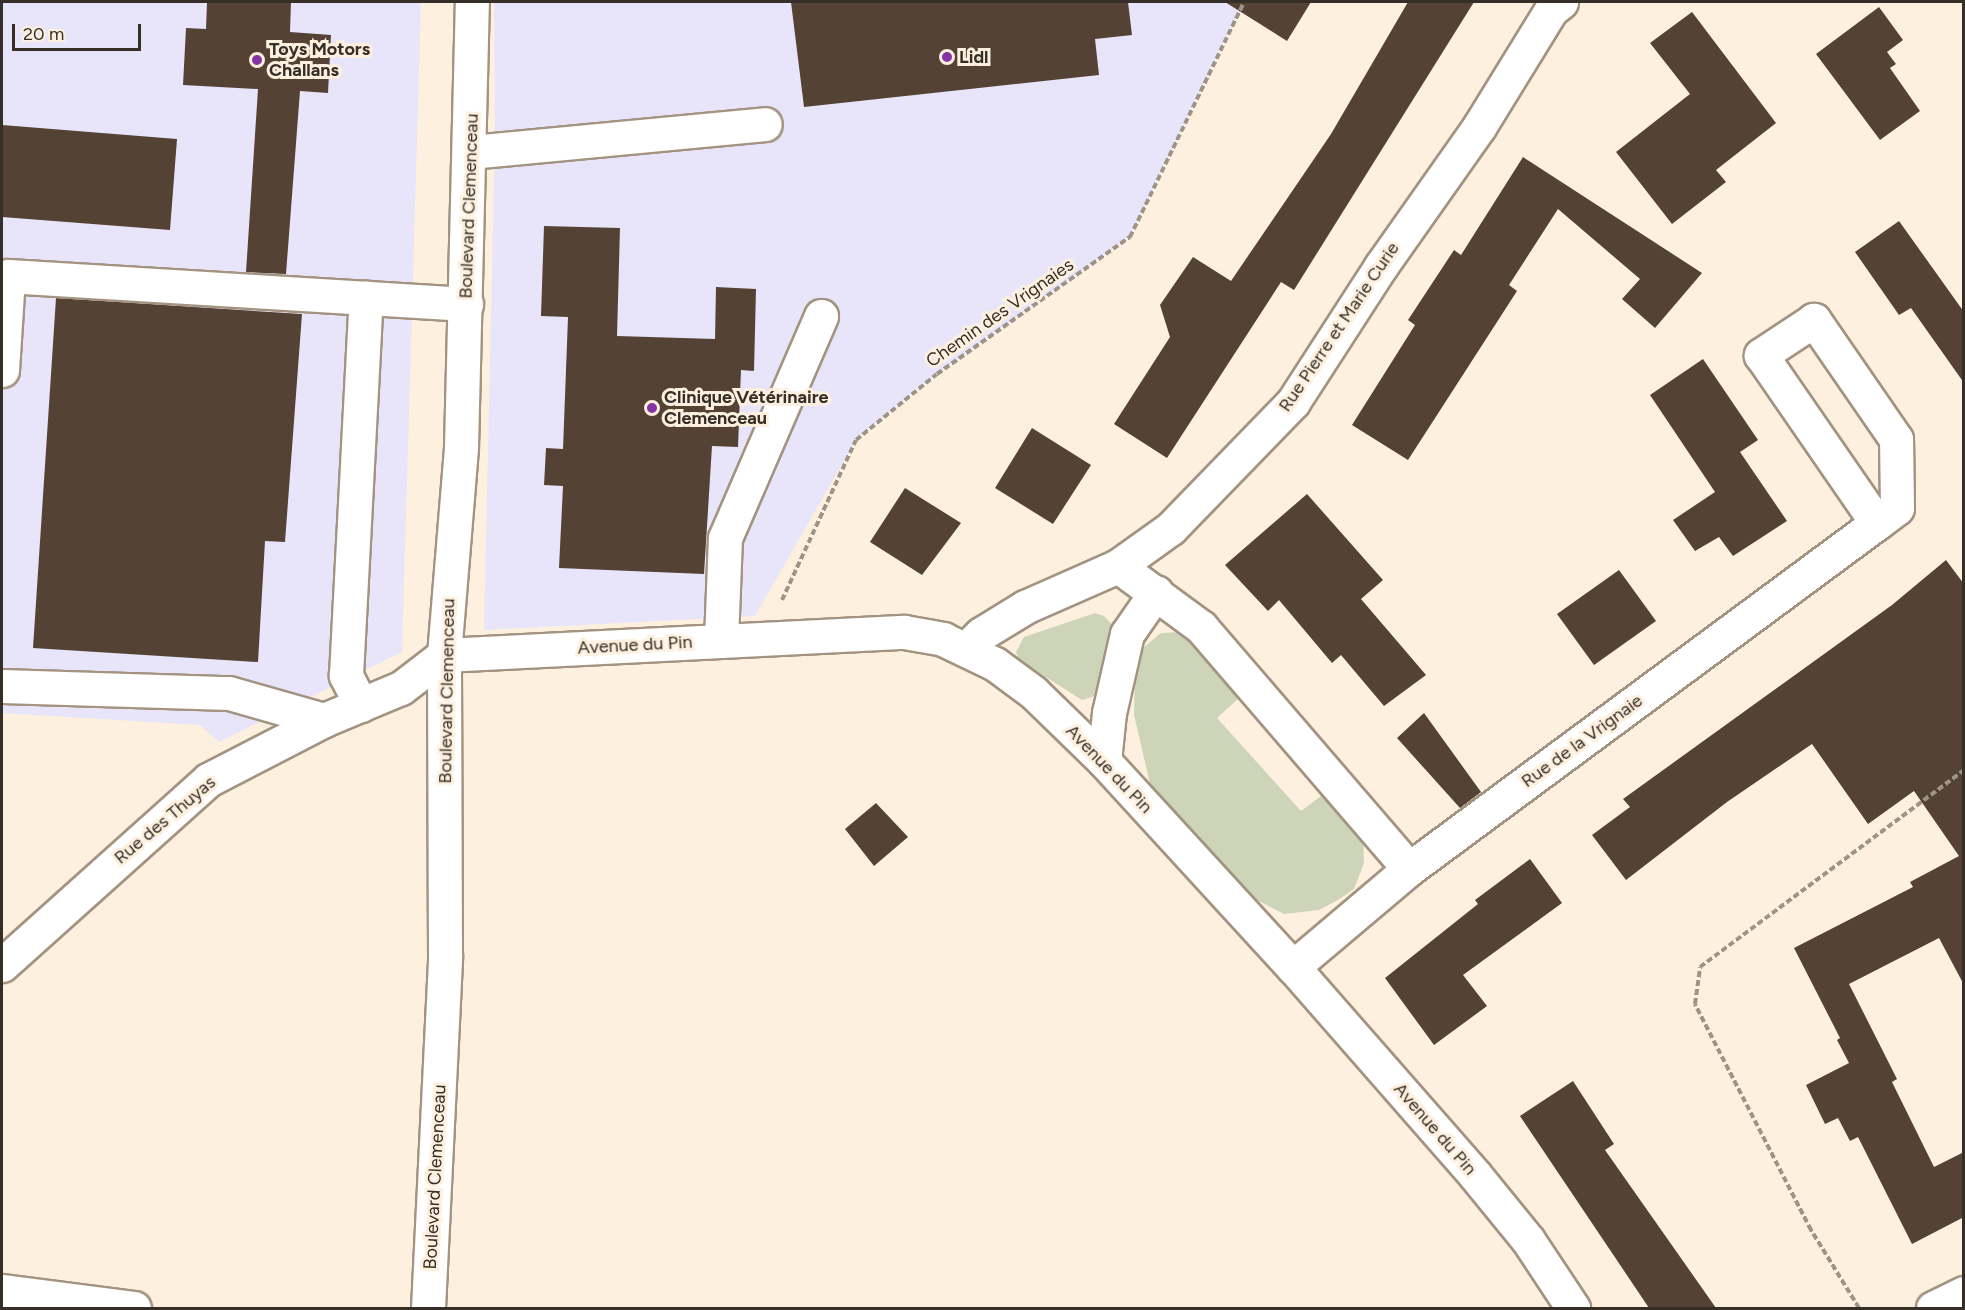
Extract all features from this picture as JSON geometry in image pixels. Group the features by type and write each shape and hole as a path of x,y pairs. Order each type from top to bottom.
{"street":[{"name":"Boulevard Clemenceau","path":"428,1308 445,955 444,655 461,447 472,2"},
{"name":"Rue Pierre et Marie Curie","path":"966,649 981,634 1025,607 1118,566 1171,528 1293,402 1381,266 1479,127 1551,10 1561,2"},
{"path":"470,152 765,124"},
{"path":"2,370 9,276 466,304"},
{"path":"361,705 346,675 366,298"},
{"path":"722,641 725,538 820,316"},
{"name":"Rue de la Vrignaie","path":"1293,967 1409,869 1898,508 1896,439 1814,320 1761,355 1877,523"},
{"path":"1118,566 1201,627 1409,869"},
{"path":"1104,761 1108,713 1127,634 1155,592"},
{"name":"Avenue du Pin","path":"444,655 904,632 943,639 966,649 1033,692 1104,761 1293,967 1475,1175 1527,1240 1573,1308"},
{"name":"Rue des Thuyas","path":"2,965 208,780 324,720 401,687 444,655"},
{"path":"2,686 229,693 324,720"},
{"path":"2,1291 134,1308"},
{"path":"1933,1308 1964,1293"}],"path":[{"name":"Chemin des Vrignaies","path":"764,639 856,440 937,374 1130,237 1244,2"},
{"path":"1859,1308 1811,1230 1695,1004 1700,967 1964,770"}],"shaded area":[{"path":"2,2 421,2 402,652 219,742 200,725 2,713"},
{"path":"494,2 1244,2 1130,237 937,374 856,440 755,616 484,630 495,137"}],"green space":[{"path":"1095,613 1104,616 1113,626 1100,691 1092,697 1082,700 1019,660 1016,652 1024,637"},
{"path":"1184,632 1241,696 1217,718 1301,811 1325,793 1363,835 1364,863 1354,889 1338,900 1319,910 1284,914 1249,896 1151,788 1134,715 1135,675 1144,647 1161,633"}],"building":[{"path":"207,2 291,2 290,32 331,35 328,93 300,91 286,274 246,272 258,89 183,85 186,28 206,29"},
{"name":"Lidl","path":"791,2 1128,2 1132,35 1095,39 1099,75 804,107"},
{"path":"1225,2 1311,2 1287,41"},
{"path":"1408,2 1474,2 1294,290 1281,282 1167,458 1114,424 1170,337 1160,305 1193,257 1231,281 1331,134"},
{"path":"1879,7 1903,40 1887,52 1896,64 1890,68 1920,111 1880,140 1816,54"},
{"path":"1692,12 1776,123 1716,170 1726,182 1672,224 1616,152 1690,94 1650,43"},
{"path":"2,125 177,139 170,230 2,217"},
{"path":"1523,157 1702,273 1655,328 1622,299 1640,279 1558,209 1509,285 1517,291 1408,460 1352,425 1415,325 1408,320 1454,250 1461,255"},
{"path":"1899,221 1964,312 1964,383 1911,308 1899,315 1855,252"},
{"name":"Clinique Vétérinaire Clemenceau","path":"544,226 620,228 617,336 715,339 716,287 756,289 754,371 741,370 738,447 712,446 704,574 559,568 563,486 544,485 546,448 563,449 568,317 541,316"},
{"path":"56,298 302,314 285,542 265,541 258,662 33,648"},
{"path":"1703,359 1758,440 1740,452 1787,521 1733,556 1719,537 1695,551 1673,520 1715,492 1650,395"},
{"path":"1032,428 1091,465 1053,524 995,488"},
{"path":"905,488 961,523 922,575 870,542"},
{"path":"1307,494 1383,580 1361,599 1426,675 1384,706 1341,655 1332,663 1279,600 1268,611 1225,565"},
{"path":"1946,560 1964,584 1964,985 1939,938 1849,984 1897,1079 1892,1082 1934,1167 1964,1152 1964,1217 1912,1244 1858,1137 1850,1141 1838,1118 1825,1124 1806,1085 1849,1063 1837,1040 1840,1038 1794,948 1913,887 1910,882 1959,856 1914,791 1868,824 1812,744 1727,802 1626,880 1592,835 1630,807 1623,799 1892,605"},
{"path":"1619,570 1656,621 1594,665 1557,614"},
{"path":"1424,713 1481,792 1460,808 1397,738"},
{"path":"876,803 908,837 874,866 845,829"},
{"path":"1530,859 1562,903 1463,975 1487,1006 1434,1045 1385,978 1478,904 1475,900"},
{"path":"1573,1081 1614,1144 1605,1150 1716,1308 1649,1308 1520,1116"}],"place":[{"name":"Lidl","path":"947,57"},
{"name":"Toys Motors Challans","path":"257,60"},
{"name":"Clinique Vétérinaire Clemenceau","path":"652,408"}]}
